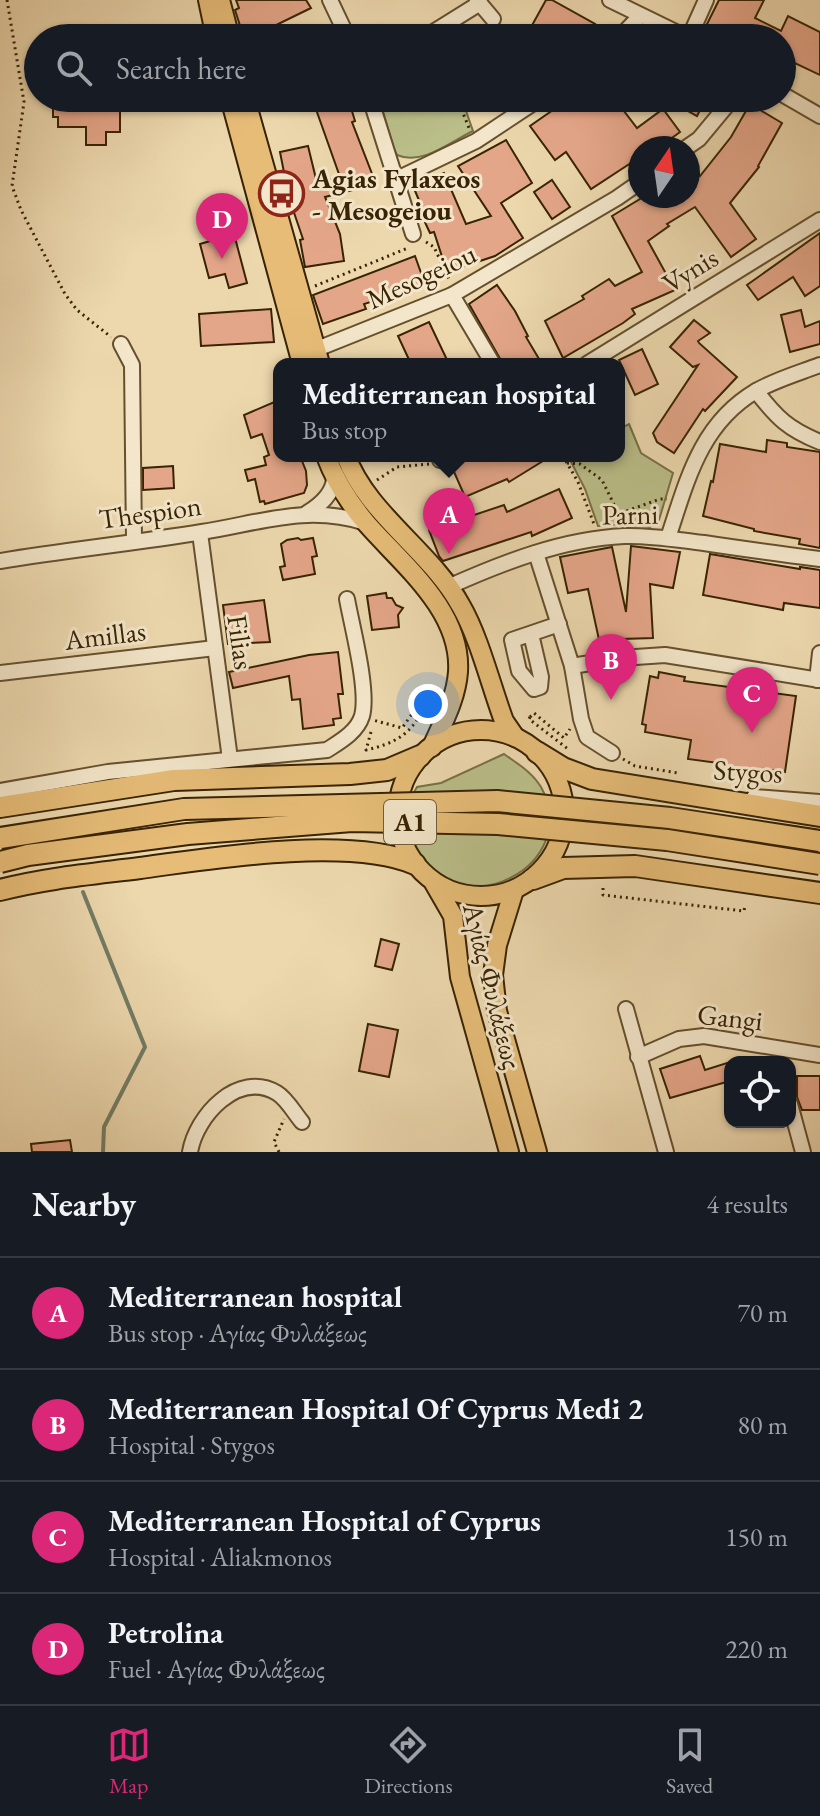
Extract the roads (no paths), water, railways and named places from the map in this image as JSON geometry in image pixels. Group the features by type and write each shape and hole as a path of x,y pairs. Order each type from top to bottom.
{"highway":[{"path":"0,807 174,780 387,770 426,751"},
{"path":"537,752 563,768 592,779 676,783 820,816"},
{"name":"A1","path":"0,838 22,832 184,809 497,801 670,818 820,841"},
{"name":"A1","path":"0,862 28,855 188,834 352,821 498,824 667,840 820,864"},
{"path":"0,890 32,882 188,861 306,851 367,852 401,858 415,864"},
{"path":"533,879 563,868 635,866 820,893"}],"main road":[{"path":"208,0 213,24"},
{"path":"220,0 226,24"},
{"path":"233,112 242,150 310,358"},
{"path":"248,112 310,358"},
{"path":"328,462 334,477 366,523 396,554 441,610 454,641 458,670 452,704 426,751 406,777 399,801 398,823 404,845 415,864 433,881 452,891 472,896 494,896 514,890 533,879 553,855 563,829 563,801 554,774 537,752 515,737 487,730 457,734 426,751"},
{"path":"348,462 368,495 462,606 504,721 515,737"},
{"name":"Αγίας Φυλάξεως","path":"433,881 453,916 460,977 504,1147"},
{"name":"Αγίας Φυλάξεως","path":"514,890 497,945 494,987 497,1011 537,1152"}],"street":[{"path":"330,0 341,24"},
{"path":"610,0 657,24"},
{"path":"695,24 706,0"},
{"path":"445,24 479,2 493,19"},
{"path":"632,24 640,16"},
{"path":"796,102 820,116"},
{"path":"375,112 418,237"},
{"path":"397,179 474,142 520,112"},
{"path":"700,138 721,112"},
{"name":"Mesogeiou","path":"310,358 454,294 628,190"},
{"name":"Vynis","path":"597,358 820,220"},
{"path":"454,294 490,358"},
{"path":"121,344 132,365 134,540"},
{"path":"668,538 702,444 722,420 756,391 820,365"},
{"path":"756,391 779,421 820,442"},
{"path":"306,513 327,496 334,484 334,477"},
{"name":"Thespion","path":"2,556 200,533 306,513 332,514 366,523"},
{"name":"Filias","path":"200,533 230,759"},
{"name":"Parni","path":"448,587 480,572 536,553 626,536 668,538 820,559"},
{"path":"536,553 572,666 587,737 612,753"},
{"path":"0,791 108,772 327,750 347,738 368,719 347,599"},
{"path":"531,634 559,624"},
{"name":"Amillas","path":"0,673 215,648"},
{"path":"572,666 665,655 818,680 820,653"},
{"name":"Stygos","path":"676,783 820,802"},
{"path":"626,1009 666,1152"},
{"name":"Gangi","path":"638,1057 679,1039 704,1036 776,1055 820,1055"},
{"path":"190,1152 192,1141 215,1104 231,1092 259,1087 279,1093 302,1122"},
{"path":"796,1126 803,1152"}],"waterway":[{"path":"83,892 145,1047 104,1127 103,1152"}],"place":[{"name":"Agias Fylaxeos - Mesogeiou","path":"281,194"},
{"name":"Petrolina","path":"222,259"},
{"name":"Mediterranean hospital","path":"449,554"},
{"name":"Mediterranean Hospital Of Cyprus Medi 2","path":"611,700"},
{"name":"Mediterranean Hospital of Cyprus","path":"752,733"}]}
